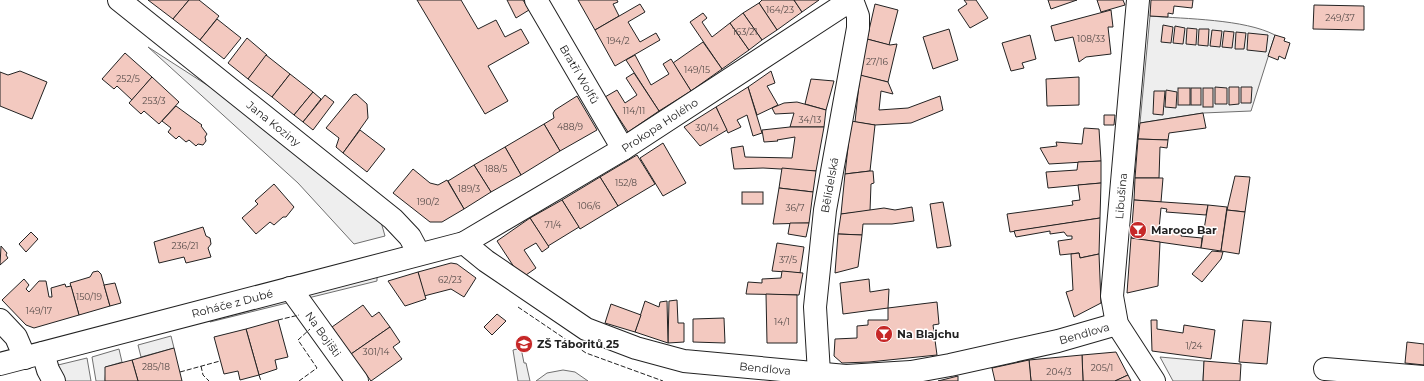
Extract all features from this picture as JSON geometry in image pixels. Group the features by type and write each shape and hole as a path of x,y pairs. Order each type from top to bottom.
{"street":[{"name":"Jana Koziny","path":"119,0 393,219 410,237 419,254"},
{"name":"Bratří Wolfů","path":"536,0 623,149"},
{"name":"Prokopa Holého","path":"464,243 623,149 851,0"},
{"name":"Bělidelská","path":"819,373 815,307 825,210 858,28 858,16 851,0"},
{"name":"Libušina","path":"1138,0 1114,273 1113,307 1117,324 1154,381"},
{"name":"Roháče z Dubé","path":"0,364 464,243"},
{"name":"Bendlova","path":"464,243 486,261 586,329 636,348 684,361 819,373 846,378 912,372 950,365 1058,341 1117,324"},
{"name":"Na Bojišti","path":"290,288 357,381"},
{"path":"0,320 48,370 54,381"},
{"path":"1325,369 1424,377"}],"shaded area":[{"path":"1150,16 1231,23 1262,30 1275,35 1251,111 1203,113 1140,123"},
{"path":"148,47 221,94 381,222 385,236 354,244 298,183"},
{"path":"377,277 377,281 308,298 310,294"},
{"path":"283,301 291,302 210,322 209,317"},
{"path":"171,336 174,348 141,357 138,345"},
{"path":"521,348 530,381 518,381 513,350"},
{"path":"119,349 122,362 106,367 105,381 96,381 92,357"},
{"path":"1160,357 1204,361 1203,381 1173,381"},
{"path":"87,358 91,381 64,381 58,365"},
{"path":"563,370 575,372 588,381 536,381 547,373"}],"building":[{"path":"148,0 189,0 173,19"},
{"path":"189,0 199,0 219,16 200,40 173,19"},
{"path":"417,0 461,0 478,29 496,20 505,37 521,29 529,43 488,66 508,101 485,114"},
{"path":"507,0 523,0 529,10 516,18"},
{"path":"578,0 617,0 618,2 613,4 619,16 595,30"},
{"path":"762,0 794,0 802,12 777,30 759,3"},
{"path":"794,0 819,0 802,12"},
{"path":"964,0 976,0 988,18 970,28 958,10 967,4"},
{"path":"1048,0 1077,0 1051,9"},
{"path":"1097,0 1123,0 1125,5 1101,12"},
{"path":"1151,0 1193,0 1192,8 1174,6 1173,14 1168,13 1168,17 1150,16"},
{"path":"759,3 777,30 762,40 743,13"},
{"path":"640,4 645,12 628,22 640,42 656,33 660,40 615,66 595,30"},
{"path":"875,4 898,10 889,45 867,39"},
{"path":"1314,5 1364,6 1364,30 1313,29"},
{"path":"1111,10 1113,27 1108,27 1111,54 1086,57 1079,62 1073,37 1055,41 1051,26"},
{"path":"703,13 707,18 702,22 712,37 730,23 749,50 722,69 690,22"},
{"path":"743,13 762,40 749,50 730,23"},
{"path":"217,19 241,38 224,59 200,40"},
{"path":"1163,25 1173,27 1171,43 1161,42"},
{"path":"1175,26 1185,28 1183,44 1173,43"},
{"path":"1187,28 1197,29 1196,45 1186,44"},
{"path":"949,29 958,60 933,69 923,37"},
{"path":"1199,29 1209,29 1208,46 1198,45"},
{"path":"1212,30 1222,31 1220,47 1210,46"},
{"path":"1224,31 1234,32 1232,48 1222,47"},
{"path":"1236,32 1246,33 1244,49 1235,49"},
{"path":"1248,33 1268,35 1266,52 1247,50"},
{"path":"1030,35 1036,59 1022,63 1024,68 1011,71 1002,43"},
{"path":"1275,35 1285,38 1284,41 1290,43 1285,59 1279,56 1278,60 1268,56"},
{"path":"247,38 267,55 248,79 228,63"},
{"path":"867,39 890,45 897,44 888,82 858,75"},
{"path":"703,42 722,69 691,91 673,63"},
{"path":"125,53 152,77 132,100 117,86 114,89 102,79"},
{"path":"266,55 290,74 272,97 248,79"},
{"path":"635,55 651,85 669,74 663,64 671,59 691,91 659,111 626,60"},
{"path":"20,71 47,82 32,119 0,106 0,72 8,75"},
{"path":"771,71 775,83 767,86 778,105 757,115 748,87"},
{"path":"634,73 659,111 628,132 605,97 617,90 625,103 637,95 626,78"},
{"path":"290,74 313,92 294,115 272,97"},
{"path":"860,75 888,82 893,94 881,91 879,110 908,108 940,96 943,110 911,123 875,125 855,122"},
{"path":"152,77 179,102 159,124 144,111 141,114 129,103"},
{"path":"1079,77 1079,105 1047,106 1046,79"},
{"path":"811,79 834,81 826,110 805,104"},
{"path":"748,87 762,133 753,136 747,115 737,120 741,127 728,133 716,107"},
{"path":"1215,87 1227,88 1227,104 1215,104"},
{"path":"1229,87 1239,87 1239,104 1229,105"},
{"path":"1241,87 1252,87 1251,103 1241,103"},
{"path":"1178,88 1190,88 1190,105 1178,105"},
{"path":"1191,88 1201,88 1201,105 1191,105"},
{"path":"1203,88 1213,88 1213,107 1203,107"},
{"path":"1166,90 1177,92 1176,108 1165,107"},
{"path":"1154,91 1165,91 1163,115 1153,114"},
{"path":"313,92 321,99 303,122 294,115"},
{"path":"356,94 367,104 368,118 343,153 336,147 339,138 326,128 353,95"},
{"path":"325,95 334,102 313,130 303,122"},
{"path":"577,96 597,130 560,151 544,124 554,118 553,113 555,110"},
{"path":"797,102 826,110 824,127 790,127 794,113 775,114 772,108 784,103"},
{"path":"176,106 202,125 201,126 207,134 205,137 206,141 203,145 198,144 196,146 189,140 186,142 179,136 176,139 168,132 171,128 162,121"},
{"path":"716,107 727,130 700,146 684,127"},
{"path":"1203,113 1206,128 1169,133 1168,140 1138,139 1140,123"},
{"path":"1104,115 1115,115 1114,125 1104,125"},
{"path":"851,121 875,125 870,171 845,174"},
{"path":"544,124 560,151 521,175 505,147"},
{"path":"790,127 824,127 816,171 763,168 734,169 731,148 743,146 745,157 792,158 795,137 777,140 778,141 764,142 762,130"},
{"path":"1084,128 1099,129 1101,161 1049,164 1040,148 1057,146 1056,142 1082,144"},
{"path":"360,130 385,149 367,172 343,153"},
{"path":"1138,139 1168,140 1167,148 1160,147 1159,178 1135,178"},
{"path":"663,143 686,183 663,196 640,158"},
{"path":"505,147 521,175 491,192 474,165"},
{"path":"637,155 655,184 618,206 600,177"},
{"path":"1101,161 1101,183 1048,188 1046,172 1077,170 1078,162"},
{"path":"474,165 491,192 464,209 448,181"},
{"path":"782,168 816,171 813,192 779,188"},
{"path":"413,169 430,183 438,185 447,180 464,209 442,222 430,222 393,193"},
{"path":"873,171 874,183 871,184 870,211 841,214 845,174"},
{"path":"1235,176 1250,177 1245,212 1227,210"},
{"path":"600,177 618,206 580,229 562,200"},
{"path":"1135,178 1163,178 1161,202 1134,200"},
{"path":"1101,183 1100,218 1010,232 1007,214 1073,205 1072,201 1080,200 1078,185"},
{"path":"274,184 294,207 286,217 283,217 274,225 270,222 256,234 242,218 258,204 255,201"},
{"path":"779,188 813,192 809,223 773,224"},
{"path":"742,192 763,192 763,204 742,204"},
{"path":"562,200 579,227 548,246 530,218"},
{"path":"1134,200 1208,205 1206,215 1166,212 1167,209 1161,208 1159,229 1182,232 1181,236 1202,238 1201,248 1131,238"},
{"path":"943,202 951,246 937,248 930,204"},
{"path":"1208,205 1227,207 1221,251 1201,248"},
{"path":"912,207 914,221 892,224 863,224 862,235 838,234 841,214 884,208 895,210"},
{"path":"1227,210 1245,212 1239,254 1221,251"},
{"path":"530,218 549,247 542,252 536,243 524,250 536,268 526,275 516,270 497,241"},
{"path":"1100,218 1099,254 1080,258 1079,253 1060,255 1058,241 1072,239 1072,236 1067,236 1064,232 1050,234 1050,231 1016,237 1014,231"},
{"path":"790,223 809,223 806,237 788,234"},
{"path":"203,227 206,236 210,238 211,244 208,248 211,257 186,263 184,257 159,263 154,242"},
{"path":"31,232 38,239 26,252 19,244"},
{"path":"838,234 862,235 858,267 835,273"},
{"path":"1131,238 1160,242 1158,286 1127,293"},
{"path":"777,243 804,247 800,273 772,271"},
{"path":"1,246 7,253 6,255 8,258 0,265"},
{"path":"1212,251 1223,252 1221,259 1202,282 1192,274"},
{"path":"1079,253 1080,258 1099,254 1101,303 1074,317 1066,292 1073,290 1071,254"},
{"path":"451,263 457,264 476,278 464,297 451,289 424,296 418,272"},
{"path":"98,271 101,274 110,306 79,315 70,283 90,277 93,272"},
{"path":"782,271 803,273 799,295 746,294 748,282 762,283 762,279 781,278"},
{"path":"418,272 426,299 405,306 388,281"},
{"path":"24,279 29,285 26,289 29,292 39,281 46,281 49,297 52,297 51,288 65,284 66,287 71,286 79,315 34,328 26,325 2,300"},
{"path":"869,279 870,292 889,289 888,308 843,314 840,283"},
{"path":"115,283 121,303 110,306 104,285"},
{"path":"766,294 797,295 797,343 767,343"},
{"path":"677,300 678,323 684,323 684,342 668,343 669,301"},
{"path":"645,301 659,307 660,302 667,301 668,343 635,332"},
{"path":"937,302 939,324 933,325 937,355 869,362 842,363 834,356 835,339 857,338 857,326 868,325 868,320 888,320 888,308"},
{"path":"611,304 641,315 635,332 605,323"},
{"path":"363,305 372,317 379,312 390,327 351,354 332,327"},
{"path":"497,314 506,321 492,335 484,327"},
{"path":"724,318 725,343 693,342 693,319"},
{"path":"278,320 288,357 275,360 277,369 259,375 246,329"},
{"path":"1151,320 1157,320 1157,329 1183,333 1184,325 1215,330 1211,359 1152,351"},
{"path":"1243,320 1271,322 1267,364 1239,362"},
{"path":"390,327 400,342 393,347 402,359 371,381 351,354"},
{"path":"246,329 259,375 240,380 238,371 224,374 214,337"},
{"path":"1407,342 1424,344 1424,365 1405,363"},
{"path":"174,348 182,381 138,381 132,360"},
{"path":"1116,352 1128,375 1115,381 1083,381 1082,355"},
{"path":"1082,355 1083,381 1031,381 1029,360"},
{"path":"132,360 138,381 105,381 105,367"},
{"path":"1029,360 1031,381 995,381 992,368"},
{"path":"1204,361 1241,364 1240,381 1203,381"},
{"path":"1128,375 1131,381 1115,381"},
{"path":"958,376 958,381 938,381"}],"fence":[{"path":"518,307 586,353 663,381"},
{"path":"278,320 299,315"},
{"path":"299,381 317,368 298,340 310,329"},
{"path":"180,372 220,361"},
{"path":"201,366 203,375 209,381"},
{"path":"259,375 261,381"}],"place":[{"name":"Maroco Bar","path":"1138,230"},
{"name":"Na Blajchu","path":"884,334"},
{"name":"ZŠ Táboritů 25","path":"524,344"}]}
